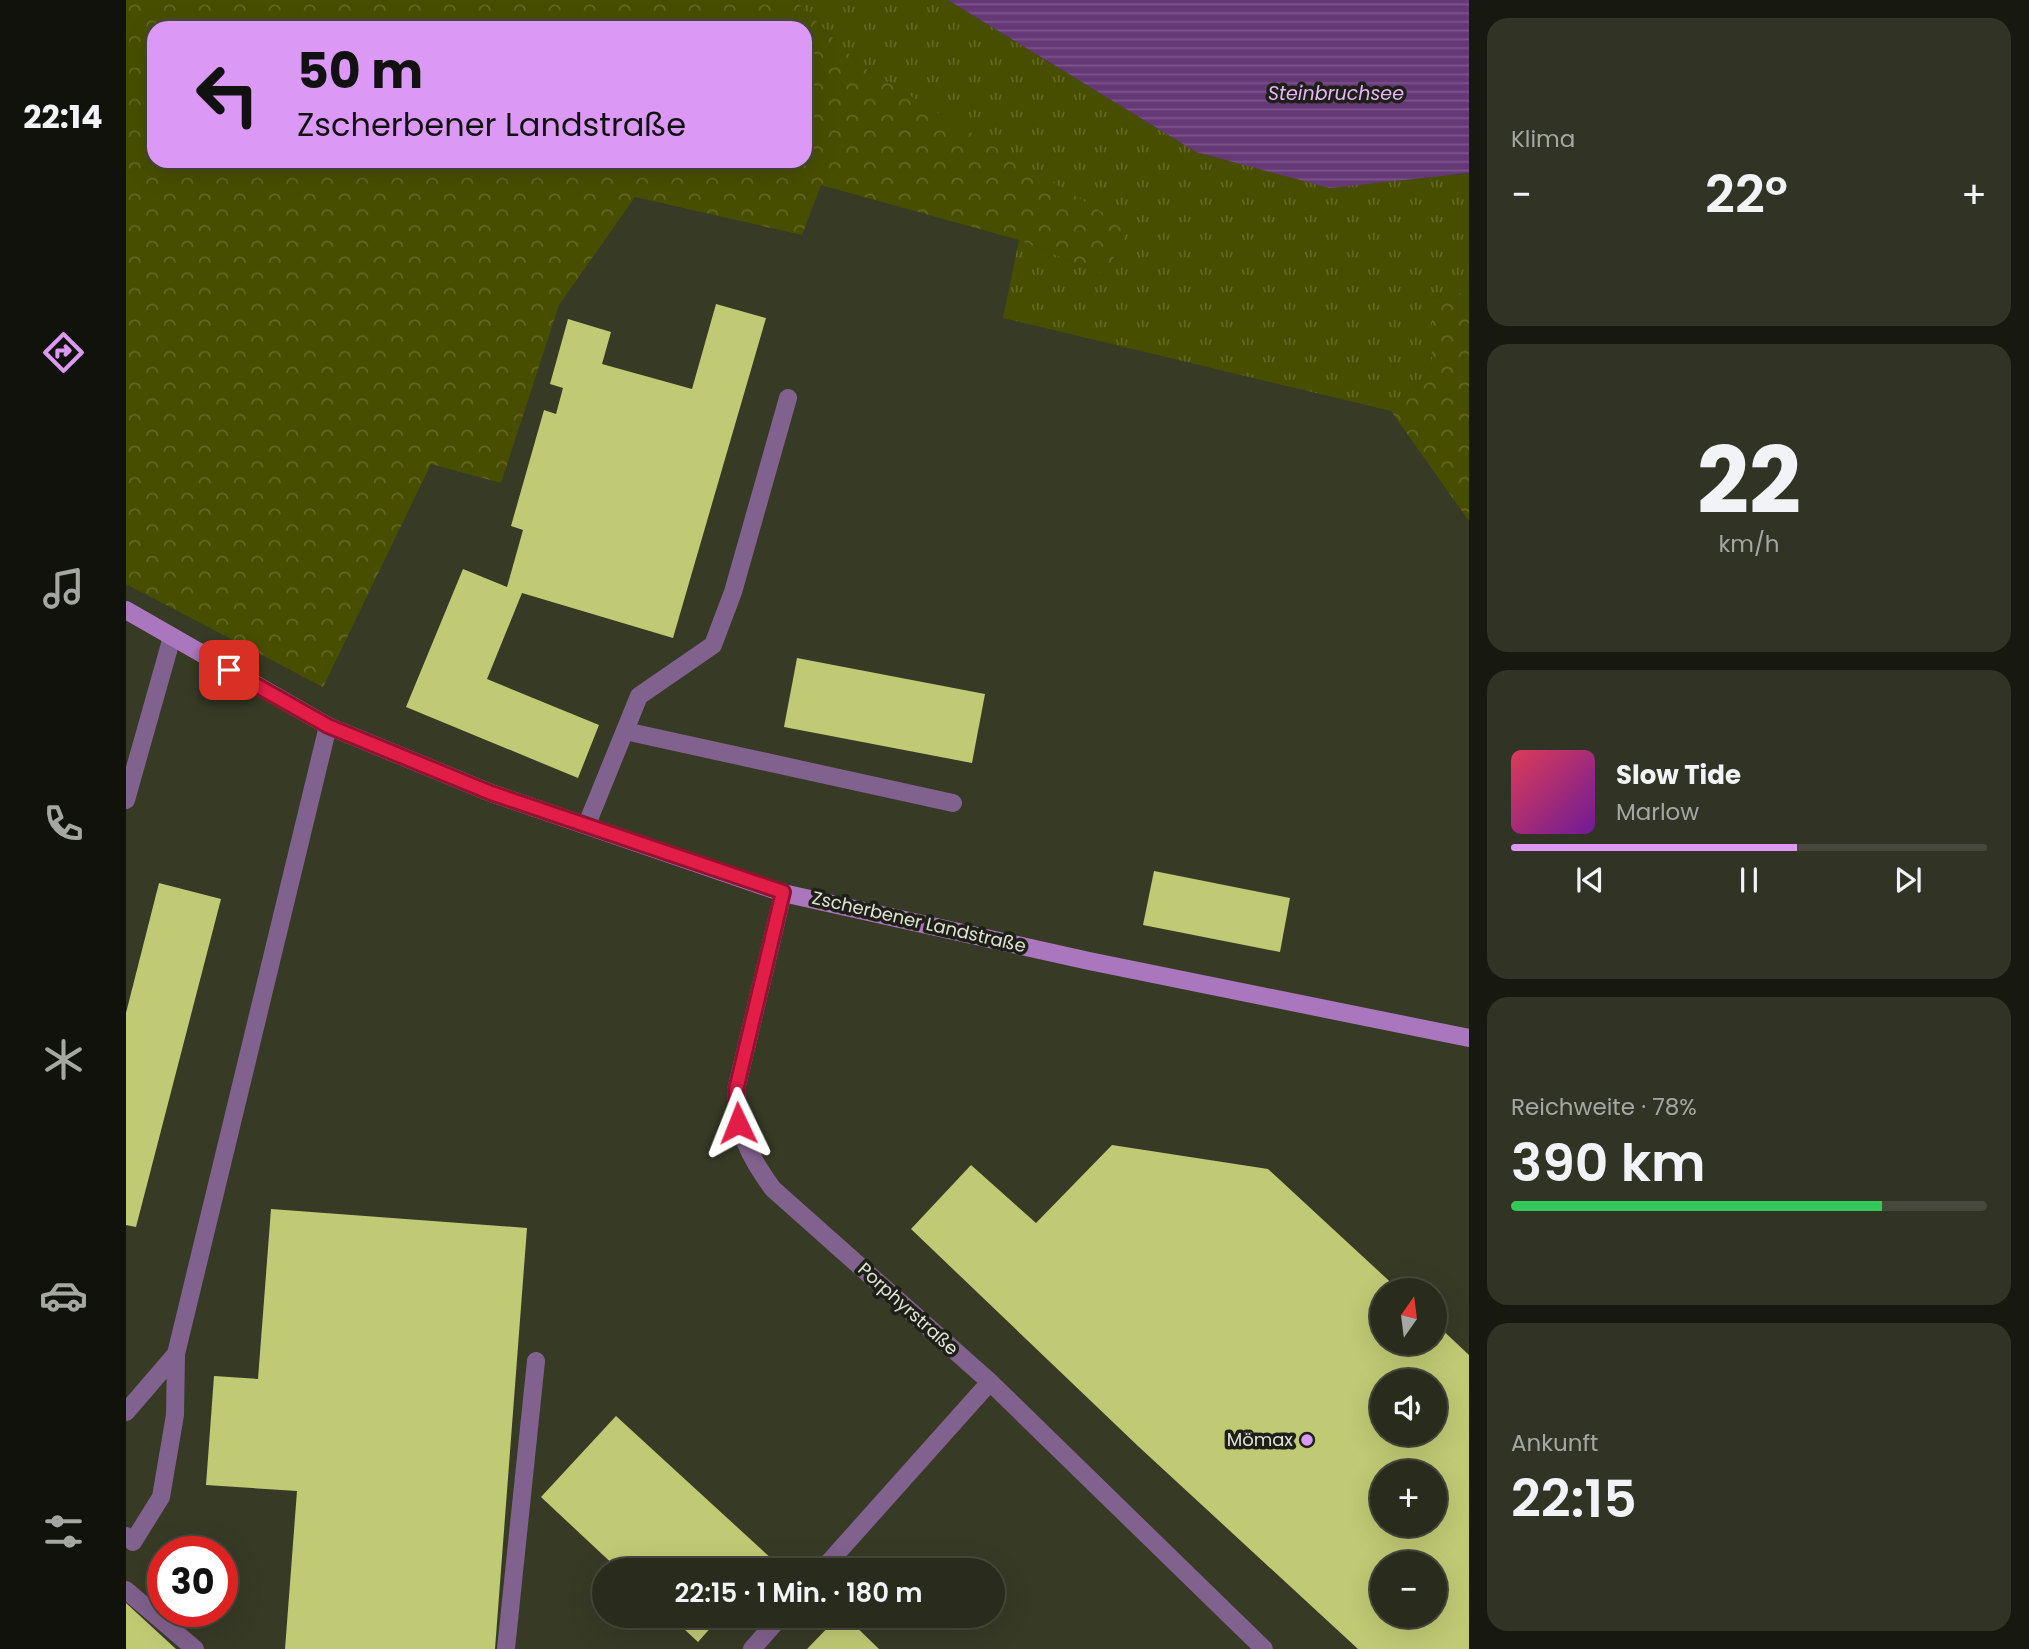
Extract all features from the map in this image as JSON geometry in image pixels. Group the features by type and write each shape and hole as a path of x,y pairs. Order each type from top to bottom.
{"street":[{"path":"587,824 639,696 713,645 733,592 788,398"},
{"name":"Zscherbener Landstraße","path":"126,610 328,726 491,793 783,892 1088,961 1469,1038"},
{"path":"126,800 172,637"},
{"path":"128,1543 161,1497 175,1415 176,1354 328,726"},
{"path":"625,731 953,803"},
{"name":"Porphyrstraße","path":"783,892 736,1090 738,1123 752,1160 773,1189 990,1382 1264,1649"},
{"path":"126,1412 176,1354"},
{"path":"506,1649 536,1361"},
{"path":"833,1558 990,1382"},
{"path":"126,1590 195,1649"},
{"path":"752,1649 771,1628"}],"green space":[{"path":"126,0 795,0 861,66 1128,228 1105,275 1019,240 821,185 802,235 635,197 559,305 501,483 431,464 323,687 126,584"},
{"path":"795,0 948,0 1196,152 1458,175 1469,173 1469,292 1432,297 1432,367 1391,411 1003,318 1019,240 1105,275 1127,228 861,66"},
{"path":"1469,292 1469,521 1391,411 1432,367 1432,297"}],"water":[{"name":"Steinbruchsee","path":"948,0 1469,0 1469,173 1330,188 1196,152"}],"building":[{"path":"716,304 766,318 673,638 522,593 487,679 599,725 578,778 406,707 463,569 507,587 523,530 511,526 544,410 556,414 563,388 550,384 568,319 611,332 602,364 692,389"},
{"path":"797,658 985,694 972,763 784,727"},
{"path":"1154,871 1290,898 1280,952 1143,925"},
{"path":"159,883 221,899 136,1227 126,1225 126,1013"},
{"path":"1112,1145 1268,1169 1386,1278 1370,1278 1370,1355 1447,1355 1447,1334 1469,1355 1469,1649 1358,1649 1139,1447 911,1229 971,1165 1036,1223"},
{"path":"271,1209 527,1228 495,1649 285,1649 297,1491 206,1485 214,1376 258,1379"},
{"path":"616,1416 771,1558 606,1558 541,1497"},
{"path":"126,1603 147,1622 147,1627 152,1627 176,1649 126,1649"},
{"path":"683,1628 710,1628 698,1642"},
{"path":"827,1628 857,1628 879,1649 807,1649"}],"place":[{"name":"Mömax","path":"1307,1440"}],"route":[{"path":"229,670 328,726 491,793 783,892 736,1090 738,1123"}]}
